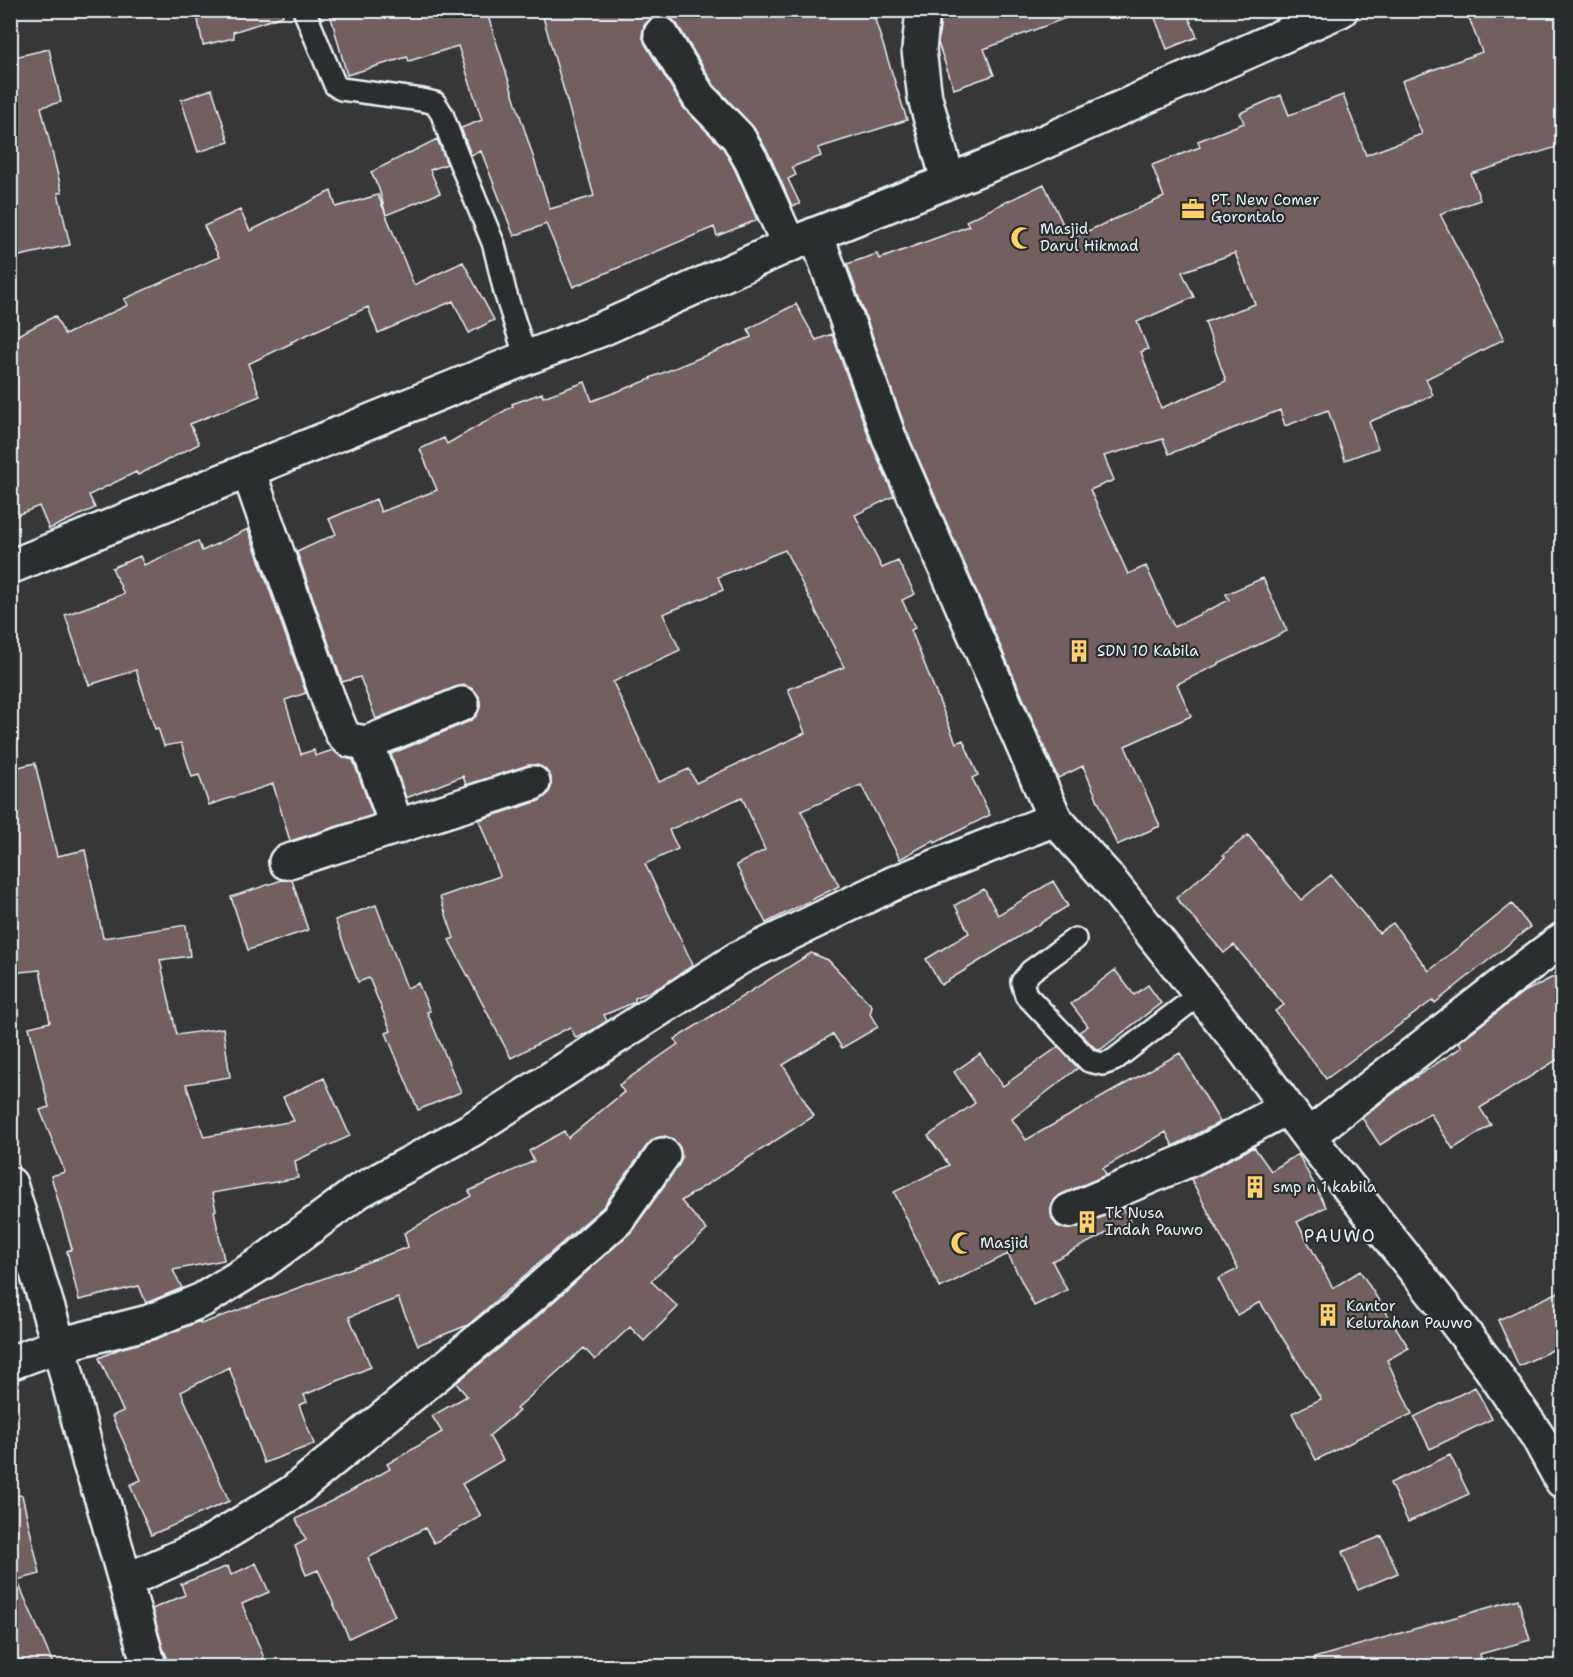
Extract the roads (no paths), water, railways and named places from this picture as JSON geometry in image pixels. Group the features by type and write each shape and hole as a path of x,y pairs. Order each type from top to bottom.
{"street":[{"path":"922,10 919,50 925,98 948,180"},
{"path":"10,567 602,329 802,239 1024,151 1341,10"},
{"path":"661,34 699,97 738,137 802,239 1055,819 1107,877 1237,1040 1286,1108 1483,1358 1538,1437 1563,1481"},
{"path":"248,470 334,714 342,732 349,740 367,743 462,704"},
{"path":"367,743 397,826"},
{"path":"286,862 533,783"},
{"path":"10,1363 59,1345 149,1322 202,1300 262,1263 359,1191 471,1130 740,958 892,884 1055,819"},
{"path":"1308,1136 1563,940"},
{"path":"1068,1210 1193,1158 1286,1108"},
{"path":"125,1581 206,1545 293,1492 518,1309 618,1220 663,1155"},
{"path":"10,1184 59,1345 90,1464 103,1502 149,1666"}],"lane":[{"path":"304,10 335,85 341,89 435,103 442,114 494,245 505,292 526,358"},
{"path":"1075,939 1031,971 1023,982 1026,995 1089,1061 1103,1064 1114,1060 1200,994"}],"place":[{"name":"PT. New Comer Gorontalo","path":"1193,209"},
{"name":"Masjid Darul Hikmad","path":"1022,238"},
{"name":"SDN 10 Kabila","path":"1079,651"},
{"name":"smp n 1 kabila","path":"1255,1187"},
{"name":"Tk Nusa Indah Pauwo","path":"1087,1222"},
{"name":"Masjid","path":"962,1243"},
{"name":"Kantor Kelurahan Pauwo","path":"1328,1315"}],"district":[{"name":"PAUWO","path":"1340,1236"}]}
